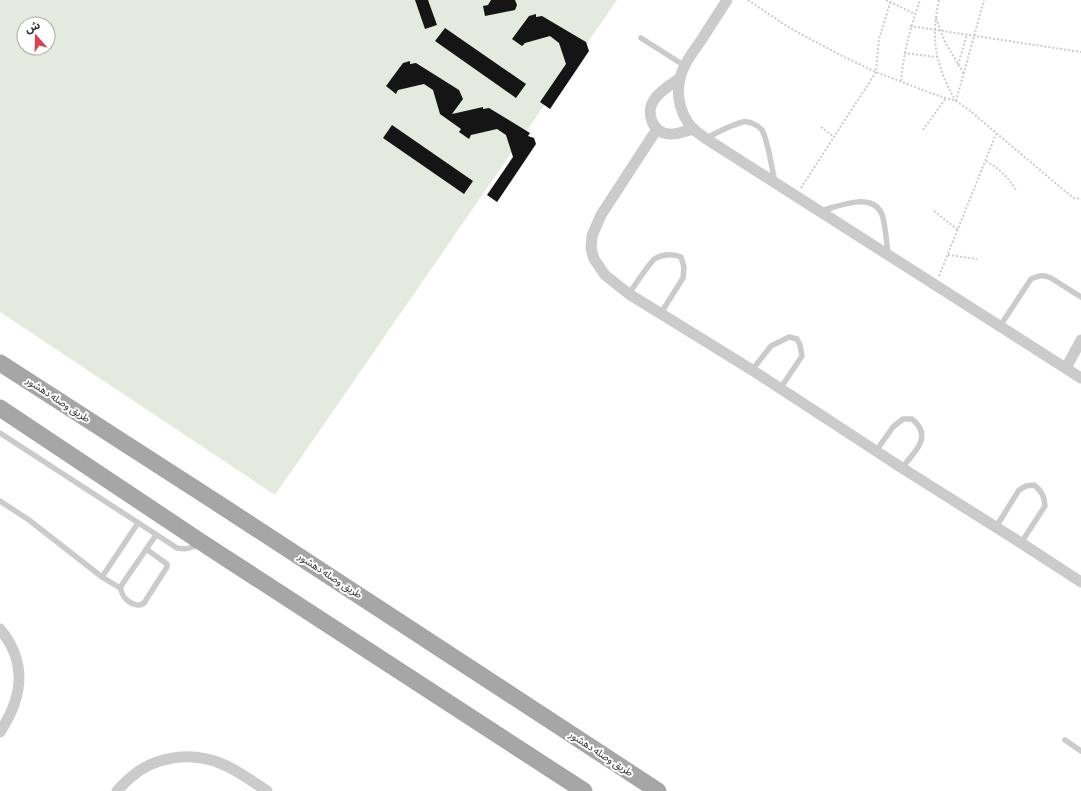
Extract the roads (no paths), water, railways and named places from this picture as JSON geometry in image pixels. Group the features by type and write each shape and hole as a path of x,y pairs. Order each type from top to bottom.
{"main road":[{"name":"طريق وصله دهشور","path":"2,367 219,503 658,791"},
{"path":"0,408 201,542 584,791"}],"street":[{"path":"727,0 685,66 680,78 678,91 680,105 685,118 694,129 705,138 1081,378"},
{"path":"680,78 655,98 651,104 650,118 657,129 663,133 669,134 694,129"},
{"path":"657,129 601,215 592,236 591,248 594,259 605,275 629,294 752,370 1081,582"},
{"path":"1066,368 1081,340"},
{"path":"0,629 8,639 16,657 20,678 17,698 10,718 0,732"},
{"path":"117,791 130,777 147,766 165,759 185,756 205,758 223,764 267,791"}],"lane":[{"path":"641,38 685,66"},
{"path":"705,138 740,123 745,122 754,124 761,130 765,139 776,183"},
{"path":"820,211 864,201 874,205 881,212 888,255"},
{"path":"629,294 655,259 667,254 681,257 684,267 683,278 661,313"},
{"path":"1000,326 1031,279 1038,276 1046,275 1081,297"},
{"path":"752,370 771,346 789,337 797,340 800,345 802,356 780,389"},
{"path":"876,451 893,427 903,419 912,419 918,424 923,433 921,442 902,468"},
{"path":"0,433 177,548 184,550 201,542"},
{"path":"996,527 1019,490 1026,486 1034,485 1040,490 1044,497 1045,506 1021,542"},
{"path":"0,501 29,520 102,577 120,588 123,596 136,606 142,605 146,601 167,566 146,549"},
{"path":"102,577 138,523"},
{"path":"120,588 156,535"},
{"path":"1065,740 1081,751"}]}
